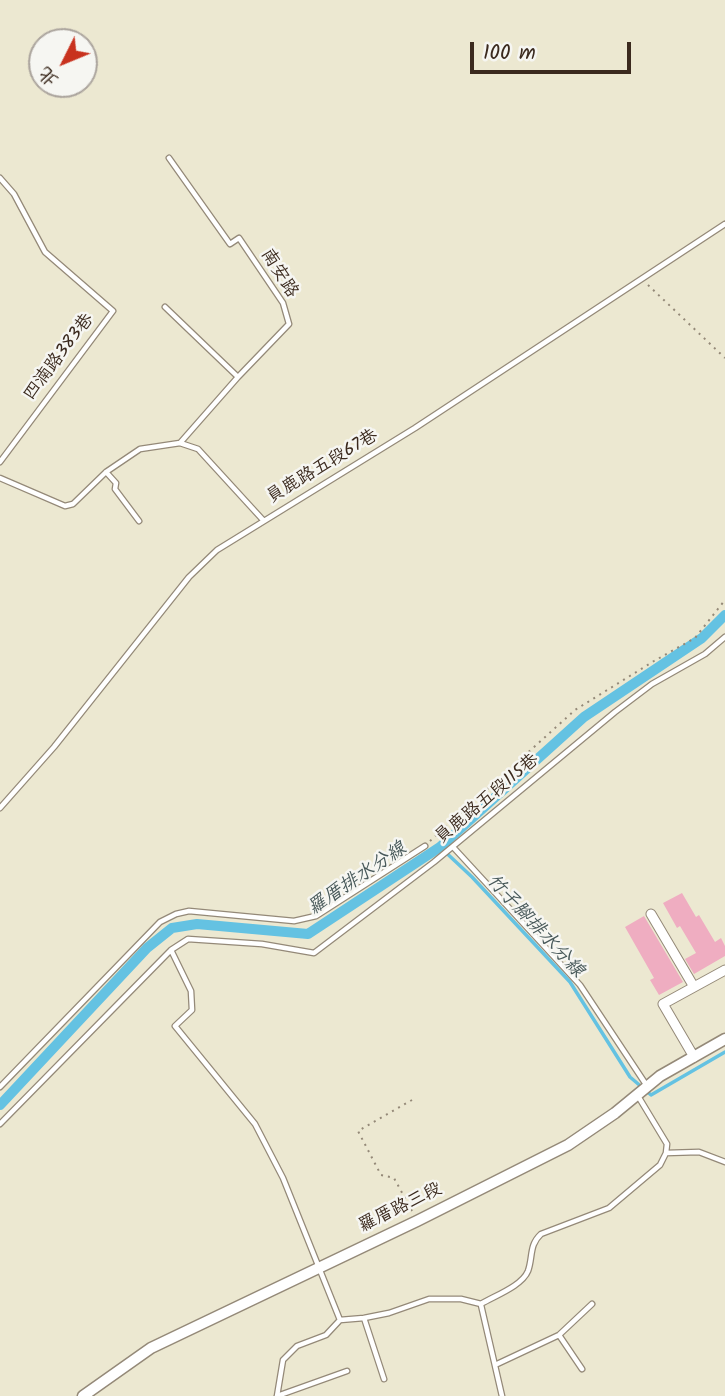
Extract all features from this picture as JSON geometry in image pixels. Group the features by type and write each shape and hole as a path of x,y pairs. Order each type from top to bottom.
{"street":[{"path":"651,914 694,987"},
{"path":"694,1057 663,1004 725,970"},
{"name":"羅厝路三段","path":"83,1396 151,1348 417,1222 568,1145 660,1076 725,1039"}],"lane":[{"name":"南安路","path":"169,158 230,244 239,238 283,303 289,324 180,443"},
{"name":"四湳路383巷","path":"0,178 14,194 45,252 113,310 0,462"},
{"name":"員鹿路五段67巷","path":"0,808 54,747 189,577 217,550 415,428 725,225"},
{"path":"166,307 238,377"},
{"path":"0,478 65,506 73,504 106,472 140,449 180,443 198,449 263,520"},
{"path":"106,472 116,483 115,489 139,521"},
{"name":"員鹿路五段115巷","path":"0,1124 170,950 188,939 262,944 314,953 453,847 615,712 652,684 705,654 725,637"},
{"name":"員鹿路五段115巷","path":"0,1087 160,922 190,911 294,921 316,916 425,846"},
{"path":"347,1371 277,1396 283,1360 297,1346 326,1335 340,1320 364,1318 429,1299 461,1299 481,1304 520,1281 527,1272 534,1240 541,1234 609,1208 660,1165 666,1153 667,1144 643,1090 580,985 453,847"},
{"path":"170,950 191,991 192,1010 175,1026 255,1124 283,1178 340,1320"},
{"path":"0,1112 6,1118"},
{"path":"666,1153 699,1152 725,1161"},
{"path":"481,1304 502,1396"},
{"path":"495,1365 559,1335 592,1304"},
{"path":"364,1318 384,1379"},
{"path":"559,1335 582,1369"}],"path":[{"path":"642,280 725,358"},
{"path":"425,846 575,710 695,638 725,600"},
{"path":"412,1100 358,1131 381,1175 394,1178 417,1222"}],"building":[{"path":"682,893 715,942 721,938 725,946 725,956 694,974 685,959 696,953 663,903"},
{"path":"644,916 683,982 659,995 650,980 654,978 625,927"}],"waterway":[{"name":"羅厝排水分線","path":"0,1105 147,948 172,928 197,924 308,934 440,847 584,717 702,638 725,615"},
{"name":"竹子腳排水分線","path":"440,847 472,877 570,982 630,1077 651,1095 725,1052"}]}
